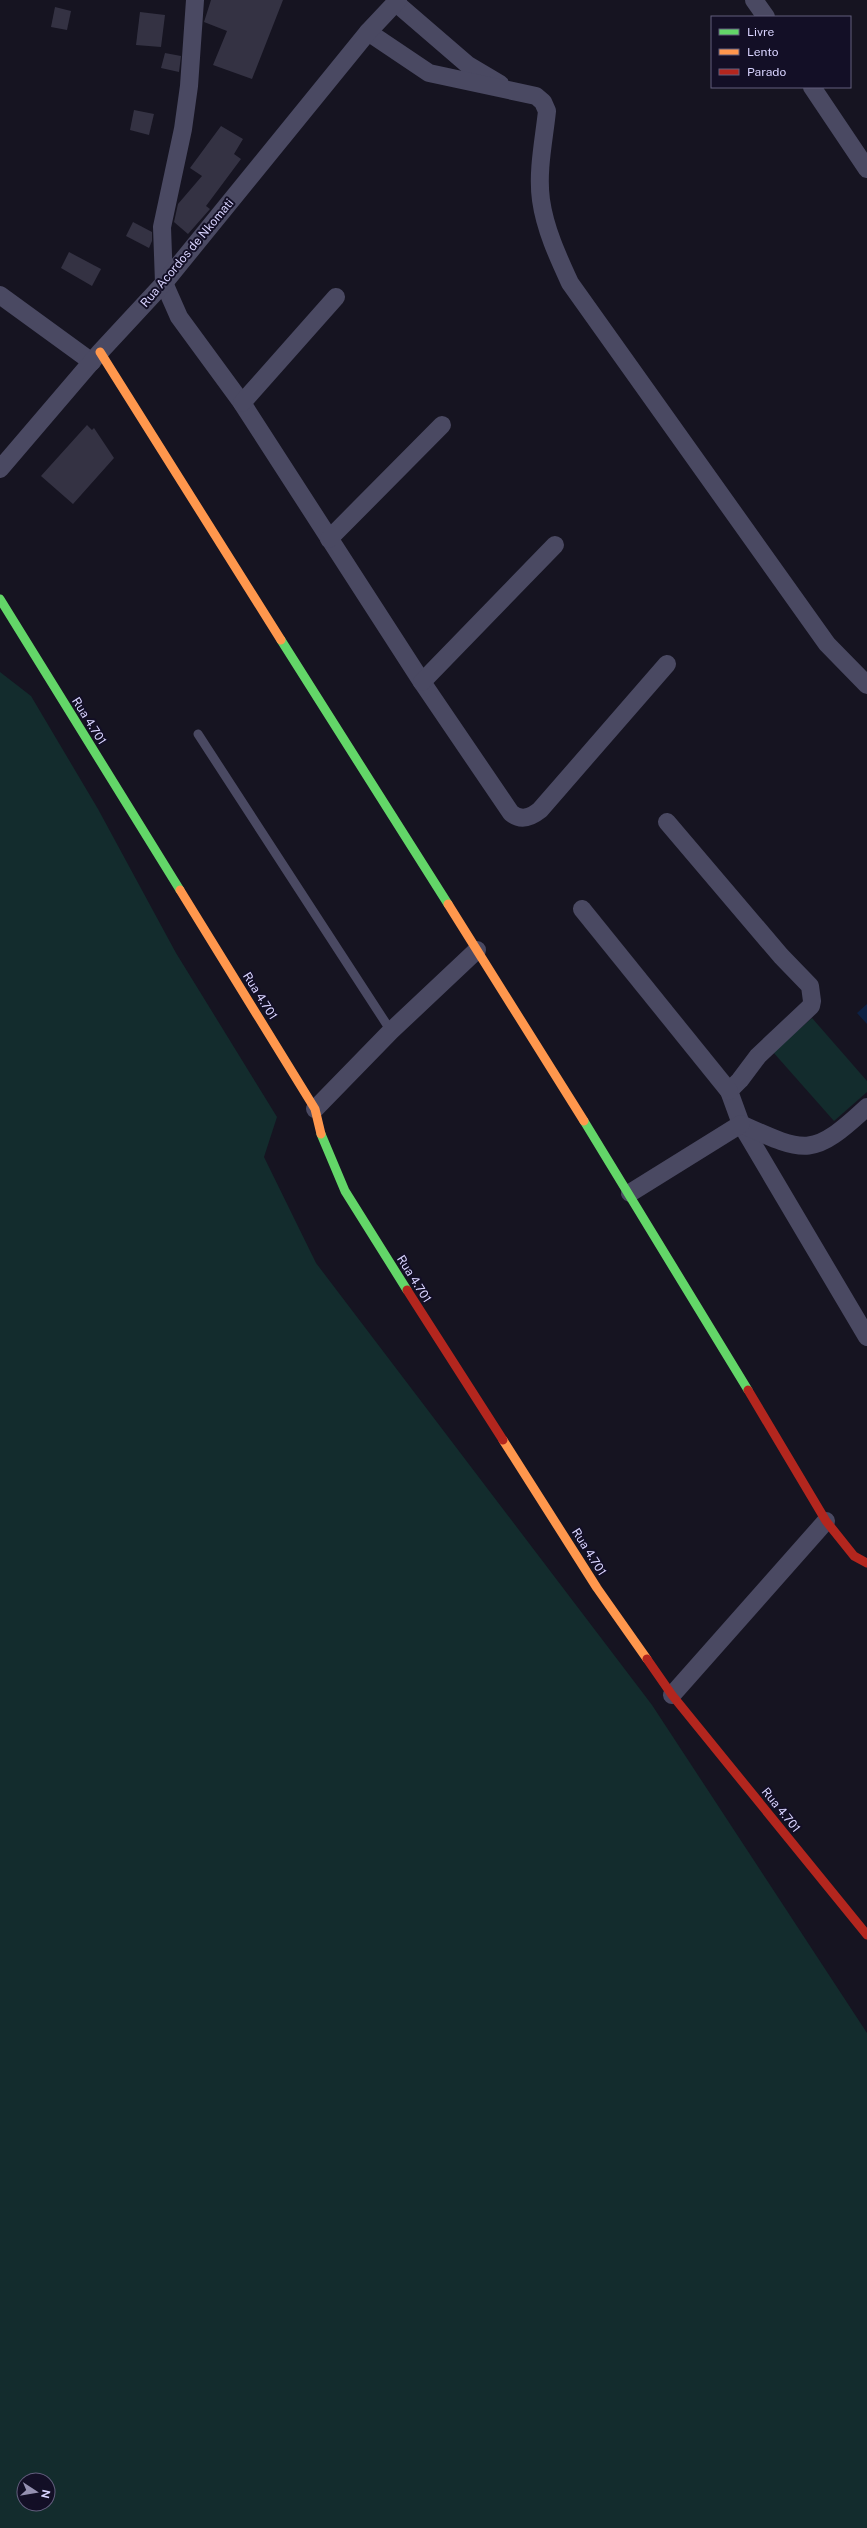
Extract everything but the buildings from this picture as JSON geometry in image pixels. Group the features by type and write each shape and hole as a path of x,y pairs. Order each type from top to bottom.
{"street":[{"path":"195,0 189,86 183,129 162,226 164,283 179,317 242,403 422,682 511,813 516,817 524,818 533,816 540,810 667,664"},
{"path":"754,0 765,16"},
{"path":"397,1 468,65 506,88"},
{"name":"Rua Acordos de Nkomati","path":"0,468 96,357 164,283 368,32 397,1"},
{"path":"368,32 429,73 465,82 506,88 536,96 543,102 547,112 540,174 541,199 547,229 570,283 827,644 865,680"},
{"path":"813,88 867,169"},
{"path":"0,295 96,357 477,950 630,1193 826,1521 854,1556 867,1563"},
{"path":"242,403 336,297"},
{"path":"329,539 442,424"},
{"path":"422,682 555,544"},
{"name":"Rua 4.701","path":"0,599 315,1109 323,1145 334,1172 396,1276 512,1452 597,1588 672,1695 867,1935"},
{"path":"667,822 781,956 810,986 812,993 811,1006 758,1056 740,1080 729,1091"},
{"path":"582,909 729,1091 741,1124 867,1337"},
{"path":"315,1109 391,1030 477,950"},
{"path":"741,1124 796,1146 815,1146 838,1134 867,1107"},
{"path":"630,1193 741,1124"},
{"path":"672,1695 826,1521"}],"lane":[{"path":"198,734 391,1030"}],"green space":[{"path":"0,672 31,696 98,809 176,953 277,1117 264,1157 316,1263 652,1705 867,2033 867,2528 0,2528"},
{"path":"812,1018 867,1081 867,1092 834,1121 773,1052"}],"water":[{"path":"867,1004 867,1024 857,1013"}],"traffic: fast":[{"path":"0,599 180,890"},
{"path":"281,640 448,904"},
{"path":"584,1121 748,1390"},
{"path":"321,1134 345,1191 407,1290"}],"traffic: slow":[{"path":"100,352 281,640"},
{"path":"180,890 315,1109 321,1134"},
{"path":"448,904 584,1121"},
{"path":"503,1440 597,1588 647,1659"}],"traffic: jam":[{"path":"407,1290 503,1440"},
{"path":"748,1390 826,1521 854,1556 867,1563"},
{"path":"647,1659 672,1695 867,1935"}]}
